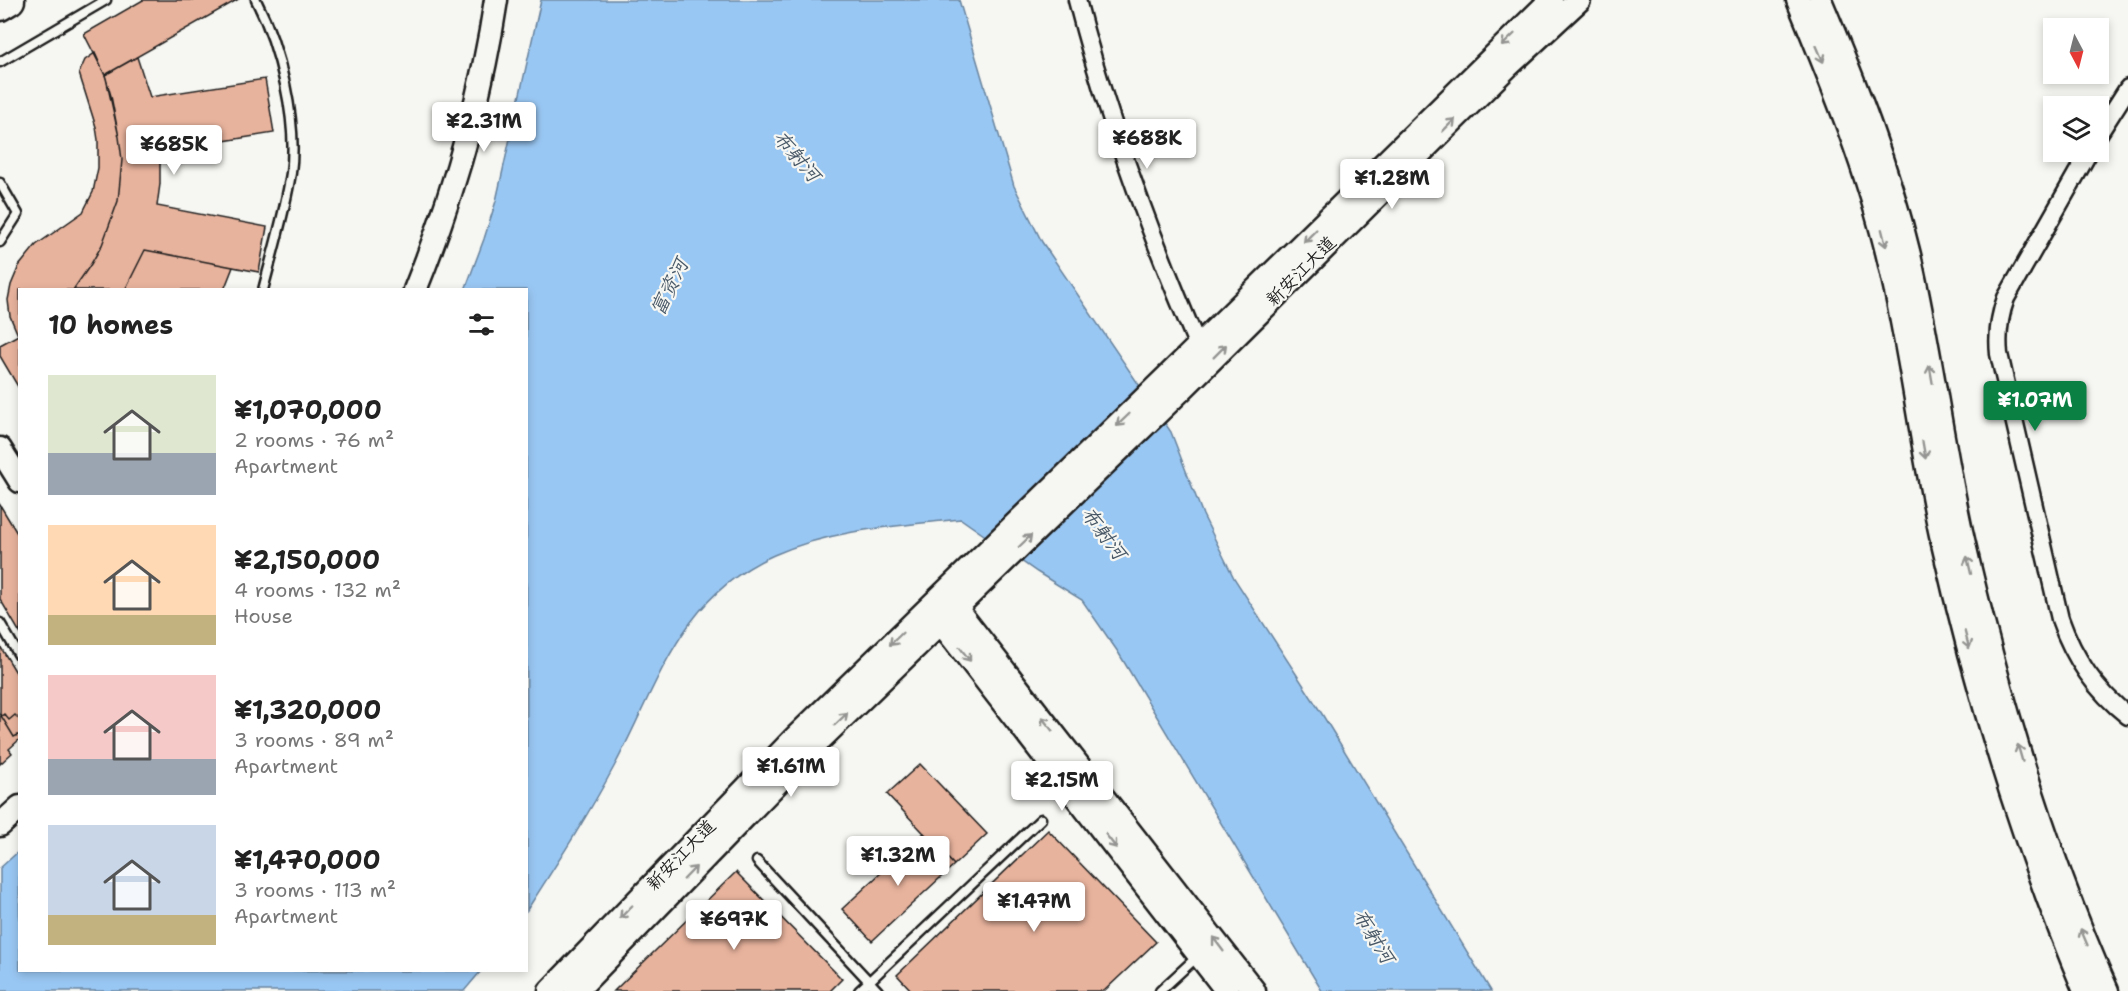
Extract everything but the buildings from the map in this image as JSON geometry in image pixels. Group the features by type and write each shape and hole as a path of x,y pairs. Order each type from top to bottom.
{"highway":[{"path":"0,6 10,0"}],"main road":[{"path":"416,288 459,168 481,85 496,0"},
{"name":"新安江大道","path":"1172,386 1198,346 1551,0"},
{"name":"新安江大道","path":"550,991 795,738 976,576 1172,386 1579,0"},
{"path":"1798,0 1848,122 1876,209 1898,298 1939,524 1970,651 2040,879 2085,991"},
{"path":"1820,0 1866,115 1899,214 1918,294 1961,531 1989,646 2022,759 2059,872 2107,991"},
{"path":"0,449 18,478"},
{"path":"942,608 1227,991"},
{"path":"942,608 1254,991"},
{"name":"新安江大道","path":"576,991 808,751 942,608"},
{"path":"0,825 18,809"}],"street":[{"path":"1077,0 1098,77 1136,191 1198,346"},
{"path":"2109,118 2128,88"},
{"path":"2083,162 2006,298 1998,325 1997,340 2060,619 2072,650 2090,678 2108,699 2128,716"}],"lane":[{"path":"0,62 106,0"},
{"path":"256,0 271,35 283,74 292,147 291,172 263,288"},
{"path":"0,183 18,214 0,242"},
{"path":"0,623 18,654"},
{"path":"859,991 1041,819"},
{"path":"757,861 878,991"},
{"path":"1160,991 1199,954"}],"water":[{"path":"541,0 959,0 1014,186 1042,242 1171,432 1203,515 1234,578 1322,714 1491,991 1322,991 1118,652 1082,600 961,519 866,530 819,539 774,555 743,572 717,593 695,617 677,643 606,782 528,908 528,288 466,288 496,201"},
{"path":"18,852 18,972 480,972 464,991 0,991 0,868"}],"water label":[{"name":"布射河","path":"797,156"},
{"name":"富资河","path":"669,287"},
{"name":"布射河","path":"1104,533"},
{"name":"布射河","path":"1374,936"}]}
